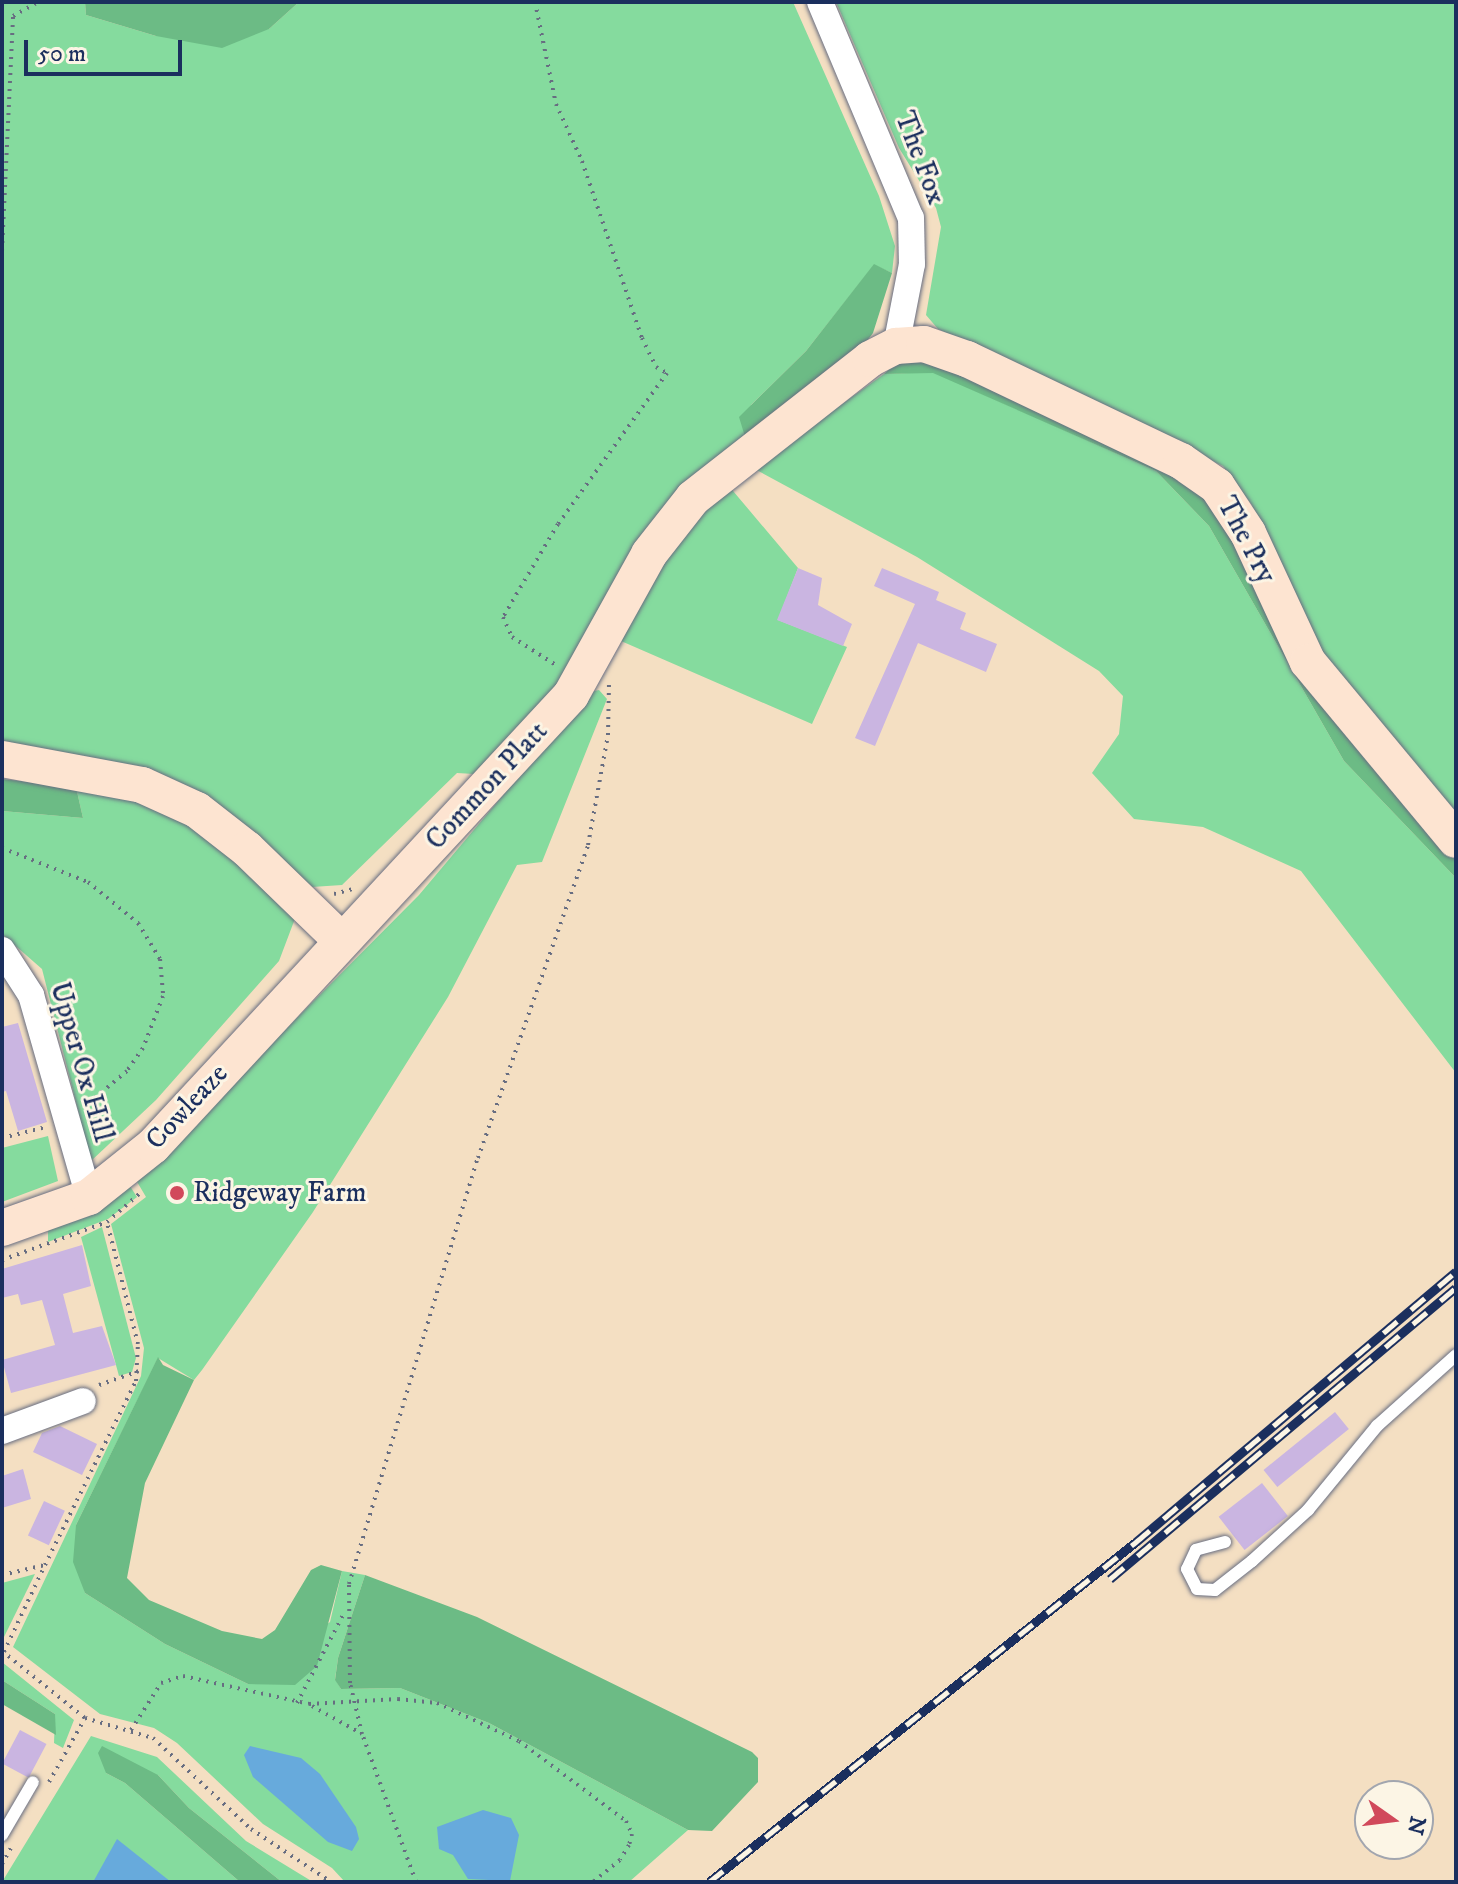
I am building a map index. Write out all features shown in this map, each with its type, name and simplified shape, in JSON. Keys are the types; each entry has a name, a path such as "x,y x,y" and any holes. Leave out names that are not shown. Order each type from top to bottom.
{"main road":[{"name":"The Pry","path":"896,346 924,344 967,359 1181,461 1217,486 1248,533 1308,662 1456,840"},
{"name":"Common Platt","path":"342,941 587,671 649,554 693,498 870,359 896,346"},
{"path":"2,759 130,782 197,810 236,839 342,941"},
{"name":"Cowleaze","path":"2,1228 98,1209 342,941"}],"street":[{"name":"The Fox","path":"820,2 911,218 912,264 896,346"},
{"name":"Upper Ox Hill","path":"2,950 26,981 66,1121 98,1209"},
{"path":"2,1431 83,1401"}],"lane":[{"path":"1225,1542 1196,1550 1187,1569 1197,1589 1215,1590 1252,1561 1308,1510 1377,1426 1456,1355"},
{"path":"2,1835 30,1786"}],"path":[{"path":"2,251 13,16 38,2"},
{"path":"297,1703 345,1610 358,1549 478,1158 588,845 612,705 612,686 587,671 512,637 503,617 558,524 667,373 656,367 642,338 582,161 556,104 535,2"},
{"path":"2,848 88,882 138,923 160,959 163,996 143,1048 112,1085 66,1121 2,1138"},
{"path":"2,1260 98,1209"},
{"path":"124,1285 139,1371 3,1651 85,1718 131,1730 168,1749 251,1829 331,1882"},
{"path":"83,1401 96,1386 139,1371"},
{"path":"2,1575 45,1565"},
{"path":"345,1610 355,1704 362,1734 416,1882"},
{"path":"131,1730 161,1683 183,1676 297,1703 355,1704 419,1700 470,1715 519,1741 604,1801 632,1834 620,1860 593,1882"},
{"path":"309,1704 362,1734"}],"green space":[{"path":"2,2 85,2 86,15 156,36 269,29 299,2 793,2 879,196 895,246 892,273 874,265 806,351 751,405 746,440 575,670 474,774 457,773 342,885 312,887 243,825 2,744"},
{"path":"85,2 299,2 269,29 222,48 156,36 86,15"},
{"path":"836,2 1456,2 1456,822 1322,660 1278,575 1252,505 1223,466 938,329 926,315 941,227 936,208 899,148"},
{"path":"874,264 892,273 873,333 844,371 746,440 739,417 806,351"},
{"path":"903,357 935,358 1197,481 1456,852 1456,878 1344,761 1209,526 1156,471 933,373 884,374"},
{"path":"933,372 1156,471 1209,526 1344,761 1456,878 1456,1073 1301,871 1203,827 1134,819 1092,773 1119,734 1123,696 1099,671 917,557 753,468 884,374"},
{"path":"728,485 798,568 778,620 847,647 812,724 621,641 662,559"},
{"path":"599,690 607,699 542,862 517,865 448,997 313,1212 202,1370 194,1380 158,1358 76,1525 85,1593 165,1644 248,1684 330,1622 342,1571 365,1575 338,1658 335,1679 341,1689 400,1688 489,1723 688,1830 629,1882 345,1882 332,1868 263,1824 177,1743 154,1728 100,1714 13,1647 141,1376 144,1348 111,1224 146,1197 136,1180 419,895 590,692"},
{"path":"2,779 76,787 83,818 2,811"},
{"path":"76,787 177,810 296,916 279,961 156,1100 91,1161 42,969 2,934 2,811 83,818"},
{"path":"48,1136 58,1181 2,1202 2,1148"},
{"path":"128,1183 137,1197 108,1219 48,1242 48,1227"},
{"path":"102,1227 136,1358 132,1372 119,1376 81,1237"},
{"path":"158,1357 163,1365 194,1380 145,1483 127,1578 149,1600 222,1631 262,1639 275,1630 311,1570 321,1565 342,1571 317,1666 295,1685 248,1684 165,1644 85,1593 73,1562 76,1525"},
{"path":"35,1574 3,1639 2,1583"},
{"path":"365,1575 477,1617 752,1752 758,1758 758,1782 712,1831 688,1830 489,1723 400,1688 341,1689 335,1680 338,1658"},
{"path":"2,1662 74,1720 63,1748 54,1743 55,1714 2,1680"},
{"path":"2,1680 55,1714 56,1735 2,1704"},
{"path":"91,1736 157,1757 246,1841 313,1882 282,1882 189,1808 158,1775 106,1773 125,1783 240,1882 2,1882"},
{"path":"102,1746 158,1775 189,1808 282,1882 240,1882 125,1783 106,1773 98,1753"}],"water":[{"path":"250,1746 301,1758 320,1774 356,1827 359,1839 352,1851 328,1842 253,1777 244,1755"},
{"path":"483,1810 511,1818 519,1835 510,1881 468,1879 453,1855 439,1849 437,1827"},
{"path":"117,1839 171,1882 93,1882"}],"building":[{"path":"798,568 822,578 818,605 852,624 843,646 777,620"},
{"path":"882,568 939,592 936,600 966,613 960,629 997,644 986,672 918,643 875,746 855,738 915,604 874,586"},
{"path":"18,1023 47,1122 18,1131 6,1091 2,1092 2,1027"},
{"path":"82,1245 91,1286 63,1294 73,1333 102,1326 116,1365 11,1393 2,1360 55,1345 42,1300 21,1305 18,1294 2,1298 2,1269"},
{"path":"1335,1412 1349,1429 1277,1487 1264,1470"},
{"path":"60,1426 97,1444 82,1475 33,1452 42,1433"},
{"path":"23,1469 31,1499 2,1508 2,1476"},
{"path":"1262,1483 1288,1516 1245,1550 1219,1517"},
{"path":"44,1501 65,1511 49,1545 28,1535"},
{"path":"20,1730 46,1744 29,1778 2,1764"}],"railway":[{"path":"709,1882 1136,1542 1456,1272"},
{"path":"1110,1579 1456,1288"}],"place":[{"name":"Ridgeway Farm","path":"177,1193"}]}
